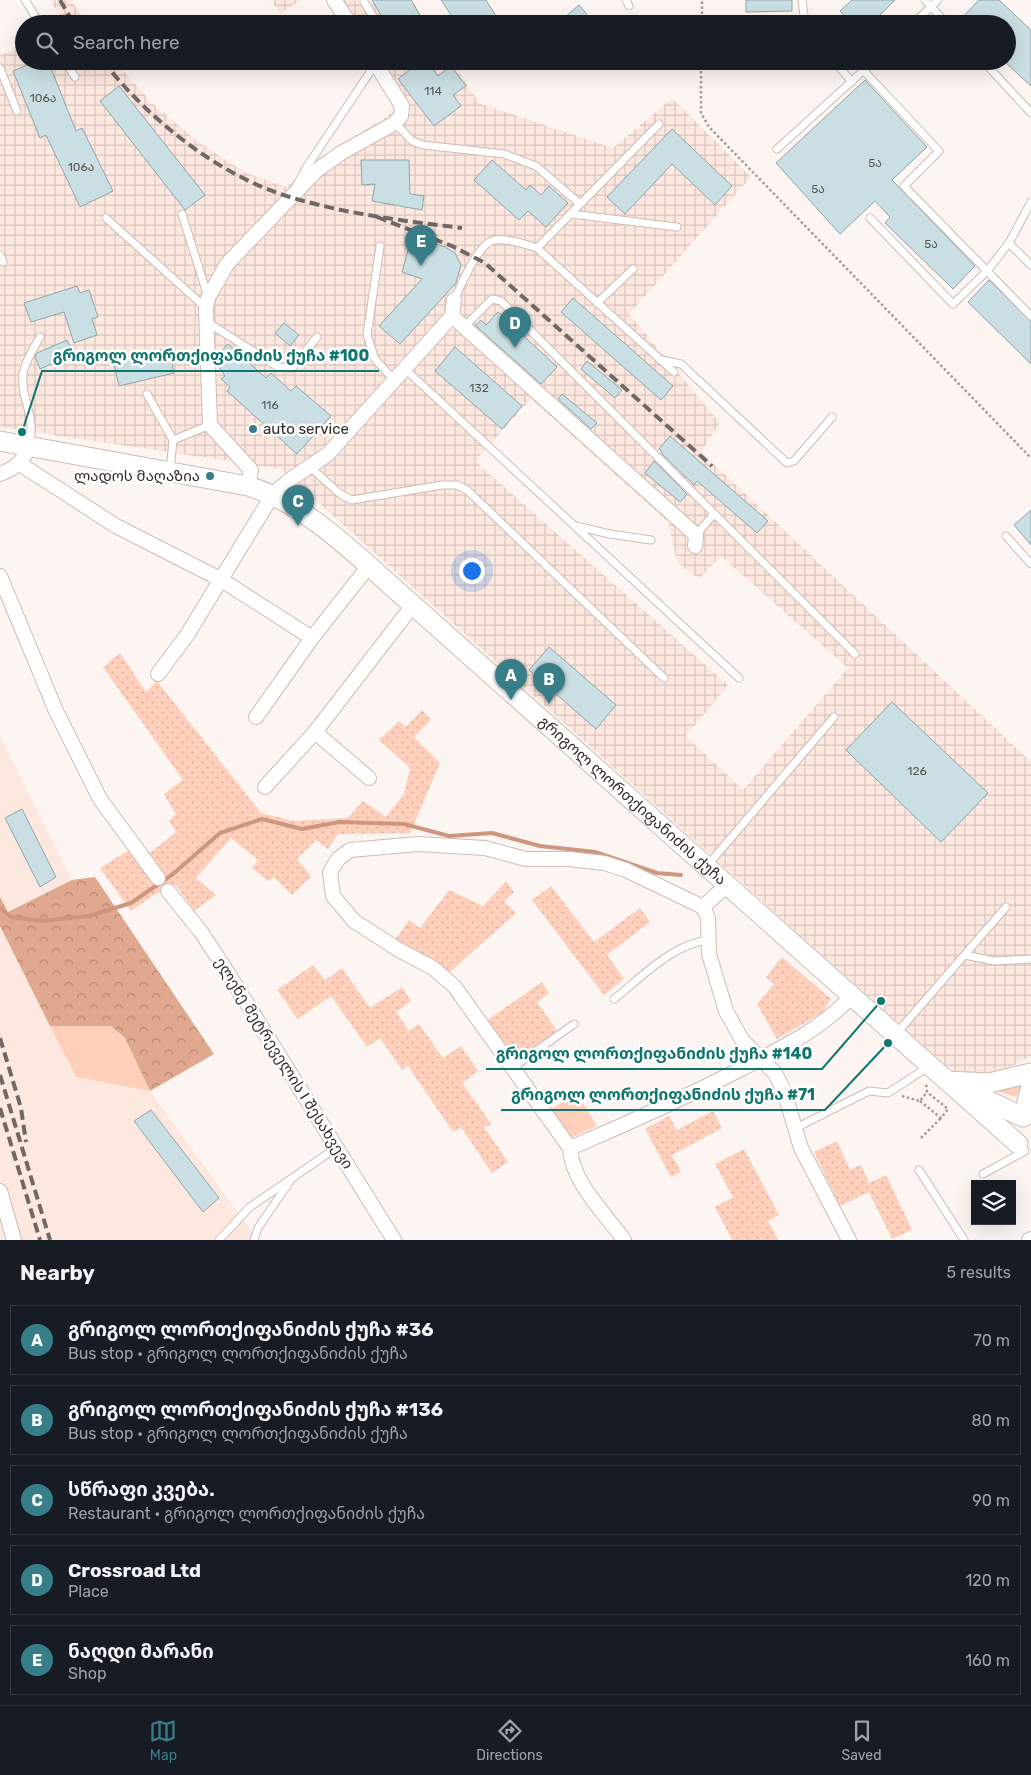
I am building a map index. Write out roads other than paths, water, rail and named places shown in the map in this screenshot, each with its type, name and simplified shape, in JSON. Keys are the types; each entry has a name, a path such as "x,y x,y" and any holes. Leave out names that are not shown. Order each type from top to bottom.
{"street":[{"path":"334,0 344,15"},
{"path":"248,486 251,470 210,426 207,309 227,264 317,170 341,153 395,123 401,116 402,106 380,70"},
{"path":"158,674 187,635 272,496 286,481 328,454 452,316 454,300"},
{"path":"452,316 696,541"},
{"name":"გრიგოლ ლორთქიფანიძის ქუჩა","path":"0,441 248,486 272,496 314,521 413,604 853,995 896,1034 928,1068 947,1081 1025,1149"},
{"path":"0,474 20,464 29,445"},
{"path":"20,464 116,526 220,579 312,638"},
{"path":"256,717 312,638 368,567"},
{"path":"0,576 56,711 100,800 158,878"},
{"path":"265,787 316,732 413,604"},
{"path":"316,732 369,778"},
{"path":"624,1240 579,1178 573,1166 570,1148 454,986 433,968 399,950 354,921 333,896 330,872 338,859 350,850 418,844 485,848 526,859 569,859 604,863 626,870 703,908 708,918 709,954 726,1011 742,1040 775,1073 784,1091 794,1129 812,1172 849,1240"},
{"path":"703,908 727,885"},
{"name":"ელენე მეტრეველის I შესახვევი","path":"168,890 201,932 226,970 394,1240"},
{"path":"570,1148 677,1102 762,1058 827,1020 853,995"},
{"path":"947,1081 989,1084 1031,1074"},
{"name":"გრიგოლ ლორთქიფანიძის ქუჩა","path":"947,1081 1027,1115"},
{"path":"1025,1149 1016,1130 1027,1115 1031,1087"},
{"path":"0,1191 14,1240"}],"lane":[{"path":"25,0 34,15"},
{"path":"802,0 804,15"},
{"path":"925,0 940,15"},
{"path":"922,15 938,0"},
{"path":"364,2 372,15"},
{"path":"0,68 17,111"},
{"path":"71,70 75,77"},
{"path":"293,194 306,168 370,70"},
{"path":"842,70 852,82"},
{"path":"991,70 1031,113"},
{"path":"777,148 864,71 939,151 904,186 1031,316"},
{"path":"395,123 412,141 423,146 504,154 536,166 580,204"},
{"path":"537,248 658,124"},
{"path":"870,218 953,304 987,271 1008,243 1031,202"},
{"path":"182,214 207,309"},
{"path":"571,214 677,227"},
{"path":"106,218 207,309 278,367 292,368 317,337"},
{"path":"454,300 475,258 487,243 494,240 537,248 674,372"},
{"path":"1008,243 1031,265"},
{"path":"380,246 367,336 375,359 394,380"},
{"path":"597,303 633,269"},
{"path":"464,326 486,303 492,299 501,301 855,654"},
{"path":"29,445 32,424 23,391 24,372 40,337"},
{"path":"660,360 681,364 786,463 794,461 832,417"},
{"path":"404,369 739,678"},
{"path":"147,394 173,440 170,472"},
{"path":"173,440 210,426"},
{"path":"310,467 340,494 352,500 442,485 457,486 467,490 664,678"},
{"path":"696,541 714,514"},
{"path":"573,525 610,534 651,540"},
{"path":"1006,536 1031,564"},
{"path":"707,866 834,718"},
{"path":"896,1034 1006,907"},
{"path":"614,999 674,952 694,942 709,940"},
{"path":"965,955 994,961 1031,959"},
{"path":"512,1068 574,1024"},
{"path":"794,1129 869,1091 888,1093 928,1068"},
{"path":"219,1240 250,1207 336,1148"},
{"path":"983,1174 1025,1149"},
{"path":"919,1170 964,1240"},
{"path":"254,1240 258,1228 293,1177"}],"waterway":[{"path":"0,908 11,917 42,921 89,916 131,903 173,874 220,833 262,819 302,829 339,822 404,824 449,836 492,833 540,846 595,852 657,873 681,875"}],"railway":[{"path":"60,0 69,15"},
{"path":"110,70 141,104 187,143 211,160 263,188 311,203 354,212 397,220 462,228"},
{"path":"377,217 452,246 485,263 712,466"},
{"path":"0,1038 21,1108 26,1142"},
{"path":"0,1075 50,1240"},
{"path":"0,1108 40,1240"}],"place":[{"name":"ნაღდი მარანი","path":"421,266"},
{"name":"Crossroad Ltd","path":"515,348"},
{"name":"auto service","path":"253,429"},
{"name":"გრიგოლ ლორთქიფანიძის ქუჩა #100","path":"22,432"},
{"name":"ლადოს მაღაზია","path":"210,476"},
{"name":"სწრაფი კვება.","path":"298,526"},
{"name":"გრიგოლ ლორთქიფანიძის ქუჩა #36","path":"511,700"},
{"name":"გრიგოლ ლორთქიფანიძის ქუჩა #136","path":"549,704"},
{"name":"გრიგოლ ლორთქიფანიძის ქუჩა #140","path":"881,1001"},
{"name":"გრიგოლ ლორთქიფანიძის ქუჩა #71","path":"888,1043"}]}
